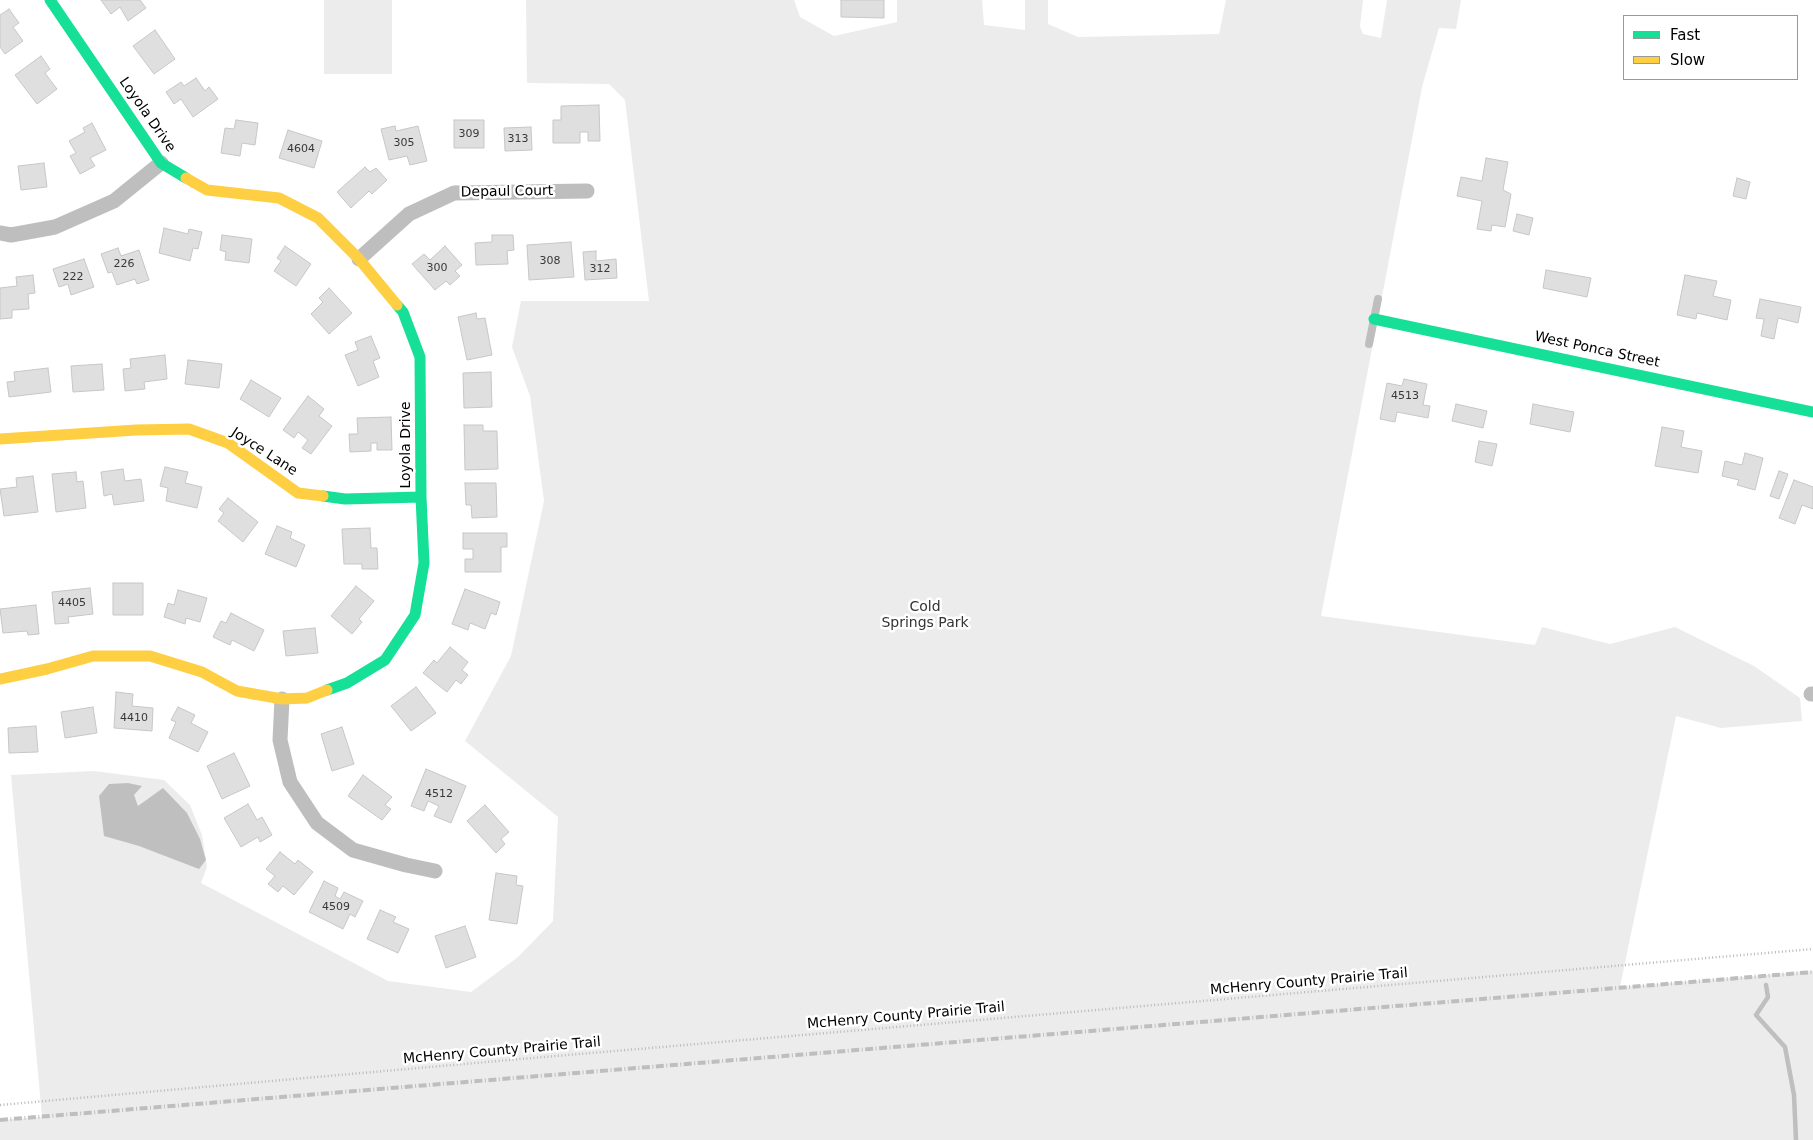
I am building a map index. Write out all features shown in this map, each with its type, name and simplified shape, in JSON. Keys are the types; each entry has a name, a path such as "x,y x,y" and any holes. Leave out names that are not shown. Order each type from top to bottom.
{"street":[{"name":"Loyola Drive","path":"0,679 47,669 92,656 150,656 202,672 238,691 282,699 307,698 347,683 385,660 416,615 424,563 421,497 420,357 403,312 359,259 318,218 279,198 207,190 161,163 50,0"},
{"path":"0,233 11,235 64,223 114,201 161,163"},
{"name":"Depaul Court","path":"359,259 409,214 454,193 588,191"},
{"name":"West Ponca Street","path":"1374,319 1813,412"},
{"name":"Joyce Lane","path":"0,439 136,430 189,429 228,443 298,492 345,499 421,497"},
{"path":"282,699 280,740 290,782 317,822 353,850 435,871"}],"lane":[{"path":"1369,344 1378,299"}],"path":[{"name":"McHenry County Prairie Trail","path":"0,1105 1813,949"}],"green space":[{"path":"324,0 392,0 392,74 324,74"},
{"name":"Cold Springs Park","path":"526,0 794,0 800,17 834,36 897,22 897,0 982,0 984,25 1025,30 1025,0 1048,0 1048,24 1078,37 1219,34 1226,0 1363,0 1360,26 1363,34 1381,38 1387,0 1461,0 1456,29 1439,28 1422,87 1321,616 1535,645 1542,627 1610,644 1675,627 1754,666 1800,698 1802,721 1721,728 1676,716 1620,987 1813,971 1813,1140 0,1140 0,1120 42,1117 11,775 94,771 164,780 190,805 202,835 207,867 201,883 388,981 471,992 518,957 553,921 558,817 465,741 511,656 544,501 530,396 512,347 521,301 649,301 625,100 609,84 527,83"}],"shaded area":[{"path":"128,783 142,786 134,795 138,806 163,788 187,813 200,839 206,860 199,869 139,846 104,836 99,796 109,784"}],"building":[{"path":"101,0 140,0 146,8 128,21 120,7 111,14"},
{"path":"841,0 884,0 884,18 841,17"},
{"path":"9,9 19,23 13,27 23,41 5,54 0,47 0,15"},
{"path":"155,30 175,59 154,74 133,46"},
{"path":"41,56 50,69 45,73 57,89 37,104 15,75"},
{"path":"196,78 205,91 209,87 218,99 193,117 181,99 174,104 166,92 181,82 184,86"},
{"path":"599,105 600,141 588,141 588,132 580,132 580,143 553,143 553,120 561,120 561,106"},
{"path":"236,120 258,123 255,145 242,143 240,156 221,153 225,128 234,129"},
{"path":"454,120 484,120 484,148 454,148"},
{"path":"92,123 106,150 90,158 95,166 80,174 70,156 76,153 69,141 85,132 83,128"},
{"path":"395,126 396,131 418,126 427,161 410,165 407,156 389,160 381,129"},
{"path":"531,127 532,150 505,151 504,128"},
{"path":"288,130 322,141 314,168 279,158"},
{"path":"1486,158 1508,162 1503,190 1511,194 1505,227 1492,225 1491,231 1477,229 1482,201 1457,196 1461,177 1482,181"},
{"path":"44,163 47,187 21,190 18,166"},
{"path":"365,167 370,172 376,168 387,180 372,194 369,191 351,208 337,192"},
{"path":"1737,178 1750,182 1746,199 1733,196"},
{"path":"1517,214 1533,218 1529,235 1513,231"},
{"path":"164,228 188,234 189,229 202,232 198,249 193,248 190,261 159,253"},
{"path":"222,235 252,239 249,263 225,260 226,252 220,250"},
{"path":"492,235 513,235 514,250 507,251 508,264 476,265 475,243 492,242"},
{"path":"571,242 574,277 529,280 527,245"},
{"path":"285,246 311,264 296,286 274,271 281,261 277,258"},
{"path":"445,246 462,265 455,271 460,276 450,285 446,281 435,290 412,264 424,254 430,260"},
{"path":"118,248 121,256 139,250 149,280 137,284 135,279 117,285 112,272 108,273 101,254"},
{"path":"596,251 596,261 616,259 617,278 585,280 583,252"},
{"path":"84,259 94,287 71,295 68,284 59,287 53,269"},
{"path":"1546,270 1591,278 1587,297 1543,288"},
{"path":"33,275 35,293 28,294 29,309 12,310 12,318 0,319 0,288 17,286 16,277"},
{"path":"1685,275 1717,281 1713,296 1731,300 1727,320 1697,313 1696,319 1677,315"},
{"path":"329,288 352,313 329,334 311,314 323,302 319,298"},
{"path":"1760,299 1801,307 1798,323 1778,318 1774,339 1761,336 1764,319 1756,318"},
{"path":"476,313 477,319 485,318 492,355 467,360 458,317"},
{"path":"371,336 380,358 373,361 379,377 358,386 345,355 358,350 355,342"},
{"path":"165,355 167,379 144,382 145,389 125,391 123,369 131,368 130,359"},
{"path":"188,360 222,364 219,388 185,384"},
{"path":"102,364 104,390 73,392 71,366"},
{"path":"48,368 51,392 9,397 7,382 15,381 14,372"},
{"path":"491,372 492,407 464,408 463,373"},
{"path":"1404,379 1427,384 1423,405 1430,406 1428,418 1397,412 1395,422 1380,419 1387,383 1402,386"},
{"path":"251,380 281,398 269,417 240,399"},
{"path":"308,396 324,409 319,416 332,426 311,454 302,448 308,440 298,432 294,438 283,430"},
{"path":"1456,404 1487,411 1483,428 1452,421"},
{"path":"1533,404 1574,412 1570,432 1530,424"},
{"path":"391,417 392,450 377,450 377,443 371,443 371,451 350,452 349,434 358,434 357,418"},
{"path":"464,425 483,425 483,431 497,431 498,469 465,470"},
{"path":"1662,427 1684,431 1681,447 1702,451 1698,473 1655,466"},
{"path":"1479,441 1497,444 1492,466 1475,462"},
{"path":"1745,453 1763,458 1755,490 1737,485 1739,480 1722,476 1725,461 1742,465"},
{"path":"165,467 188,472 185,483 202,487 197,508 166,501 168,488 160,486"},
{"path":"123,469 125,481 141,479 144,501 114,505 112,494 104,496 101,472"},
{"path":"1779,471 1788,474 1779,499 1770,496"},
{"path":"76,472 77,482 83,481 86,508 56,512 52,474"},
{"path":"33,476 38,512 4,516 0,489 17,487 16,478"},
{"path":"1794,480 1813,487 1813,509 1802,505 1795,524 1779,518"},
{"path":"465,483 496,483 497,517 472,518 471,505 466,505"},
{"path":"228,498 258,522 243,542 218,521 224,513 219,509"},
{"path":"277,526 292,532 290,538 305,545 296,567 265,554"},
{"path":"370,528 371,548 377,548 378,569 362,569 362,564 344,564 342,529"},
{"path":"463,533 507,533 507,547 501,547 501,572 465,572 465,559 473,559 473,549 463,549"},
{"path":"113,583 143,583 143,615 113,615"},
{"path":"356,586 374,601 359,619 362,622 352,634 331,616"},
{"path":"90,588 93,614 68,617 69,623 55,624 52,592"},
{"path":"465,589 500,602 496,615 491,613 485,629 470,623 468,630 452,624"},
{"path":"178,590 207,598 200,622 186,618 185,624 164,617 168,603 174,605"},
{"path":"36,605 39,634 28,635 27,631 3,633 0,609"},
{"path":"231,613 264,630 254,651 232,640 230,645 213,637 221,621 226,623"},
{"path":"315,628 318,653 286,656 283,631"},
{"path":"450,647 468,662 462,670 468,675 461,684 456,680 447,692 423,673 434,660 437,663"},
{"path":"416,687 436,713 411,731 391,706"},
{"path":"116,692 133,694 132,706 153,708 152,731 114,728"},
{"path":"93,707 97,733 65,738 61,712"},
{"path":"178,707 195,715 191,723 208,732 198,752 169,738 176,722 171,720"},
{"path":"36,726 38,752 9,753 8,728"},
{"path":"342,727 354,764 332,771 321,734"},
{"path":"234,753 250,786 222,799 207,766"},
{"path":"426,769 466,786 451,823 434,816 439,806 428,801 424,811 411,806"},
{"path":"363,775 392,797 385,805 391,809 382,820 348,796"},
{"path":"248,804 257,820 262,817 272,835 260,842 258,837 241,847 224,818"},
{"path":"485,805 509,832 501,839 505,844 496,853 467,821"},
{"path":"280,852 295,864 298,860 313,872 294,895 283,886 278,892 268,884 275,876 266,869"},
{"path":"496,873 517,876 516,885 523,886 517,924 489,920"},
{"path":"324,881 338,888 335,896 340,899 344,892 363,901 355,917 350,914 343,929 309,912"},
{"path":"380,910 396,917 393,922 409,929 398,953 367,939"},
{"path":"465,926 476,957 446,968 435,936"}],"waterway":[{"path":"1766,985 1768,997 1756,1015 1785,1047 1794,1095 1796,1140"}],"railway":[{"path":"0,1120 1813,972"}],"traffic: fast":[{"path":"50,0 161,163 186,178"},
{"path":"327,690 347,683 385,660 415,615 424,563 421,497 420,357 403,312 397,305"},
{"path":"1374,319 1813,412"},
{"path":"323,496 345,499 421,497"}],"traffic: slow":[{"path":"186,178 207,190 279,198 318,218 359,259 397,305"},
{"path":"0,439 136,430 189,429 228,443 298,493 323,496"},
{"path":"0,679 47,669 93,656 150,656 202,672 237,691 282,699 307,698 327,690"}]}
